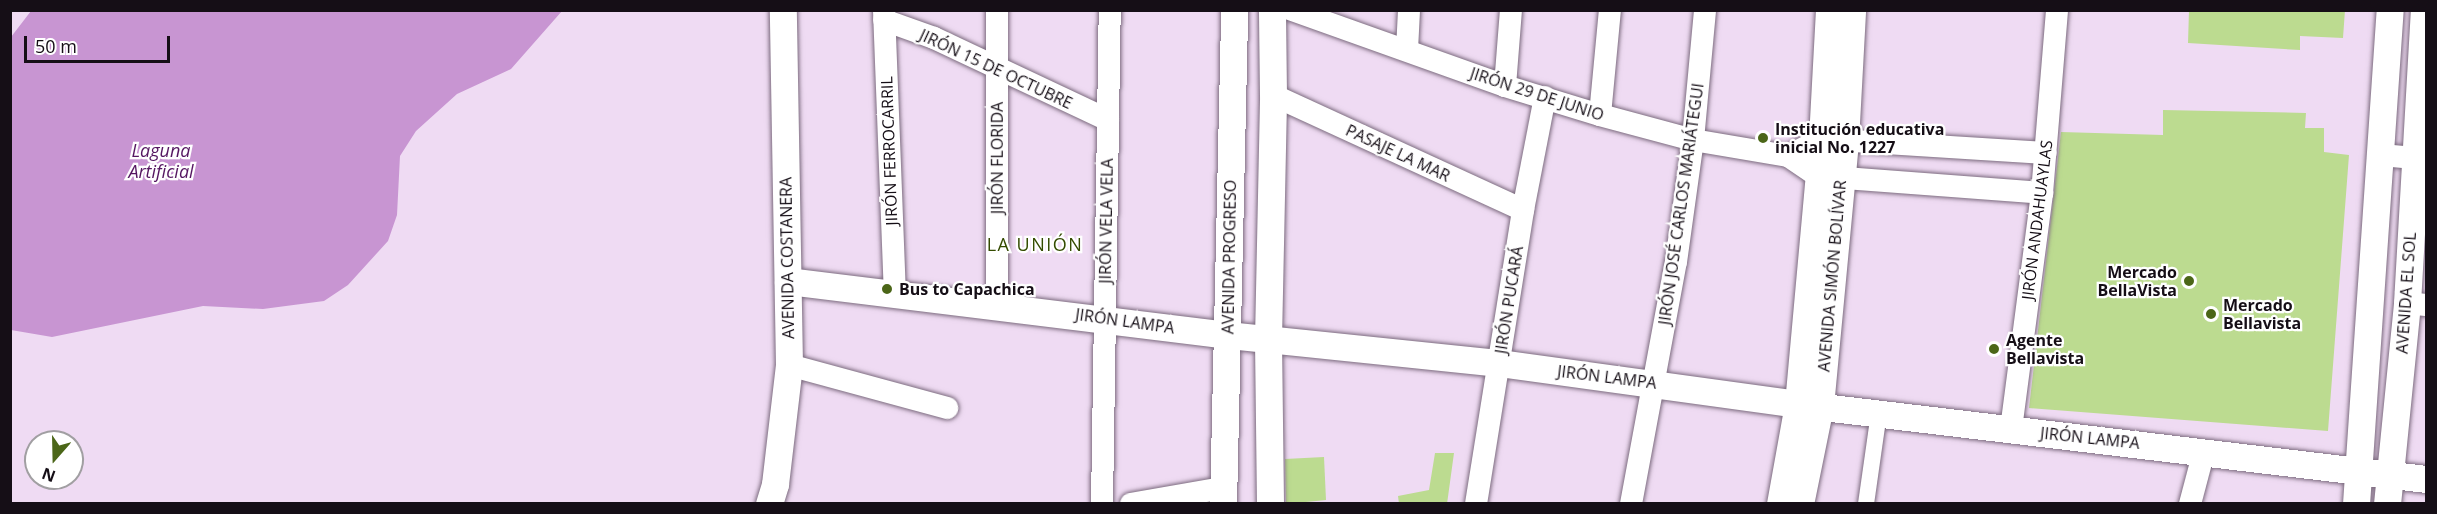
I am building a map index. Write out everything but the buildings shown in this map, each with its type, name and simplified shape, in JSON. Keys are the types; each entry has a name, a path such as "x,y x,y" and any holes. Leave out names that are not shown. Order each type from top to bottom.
{"street":[{"name":"AVENIDA COSTANERA","path":"768,504 775,484 789,365 783,10"},
{"name":"JIRÓN FLORIDA","path":"997,10 997,305"},
{"name":"JIRÓN VELA VELA","path":"1102,504 1110,10"},
{"name":"AVENIDA PROGRESO","path":"1223,496 1234,10"},
{"path":"1270,504 1268,339 1273,95 1272,10"},
{"name":"JIRÓN 29 DE JUNIO","path":"1292,10 1504,86 1693,140 1788,156 1829,177 2042,193"},
{"path":"1407,50 1410,10"},
{"path":"1504,86 1511,10"},
{"path":"1600,115 1610,10"},
{"name":"JIRÓN JOSÉ CARLOS MARIÁTEGUI","path":"1631,504 1676,262 1693,140 1705,10"},
{"name":"AVENIDA SIMÓN BOLÍVAR","path":"1829,10 1833,140"},
{"name":"AVENIDA SIMÓN BOLÍVAR","path":"1800,504 1829,177 1852,10"},
{"name":"JIRÓN ANDAHUAYLAS","path":"2011,429 2042,193 2057,10"},
{"path":"2356,504 2390,10"},
{"name":"AVENIDA EL SOL","path":"2387,504 2417,304 2424,10"},
{"name":"JIRÓN 15 DE OCTUBRE","path":"884,15 1108,120"},
{"name":"JIRÓN FERROCARRIL","path":"884,15 895,292"},
{"name":"PASAJE LA MAR","path":"1273,95 1523,210"},
{"name":"JIRÓN PUCARÁ","path":"1476,504 1523,210 1545,97"},
{"path":"1788,156 1833,140 2046,153"},
{"path":"2381,155 2421,159"},
{"name":"JIRÓN LAMPA","path":"788,281 895,292 1228,335 1499,363 1809,405 2427,479"},
{"path":"789,365 947,408"},
{"name":"AVENIDA SIMÓN BOLÍVAR","path":"1780,504 1809,405"},
{"path":"1866,504 1879,413"},
{"path":"2190,504 2204,451"},
{"path":"1131,504 1223,496"}],"water":[{"name":"Laguna Artificial","path":"31,11 562,11 511,69 457,94 416,131 400,156 397,215 388,241 348,285 324,301 263,309 203,306 52,337 11,330 11,37"}],"place":[{"name":"Institución educativa inicial No. 1227","path":"1763,138"},
{"name":"Mercado BellaVista","path":"2189,281"},
{"name":"Bus to Capachica","path":"887,289"},
{"name":"Mercado Bellavista","path":"2211,314"},
{"name":"Agente Bellavista","path":"1994,349"}],"district":[{"name":"LA UNIÓN","path":"1035,244"}]}
